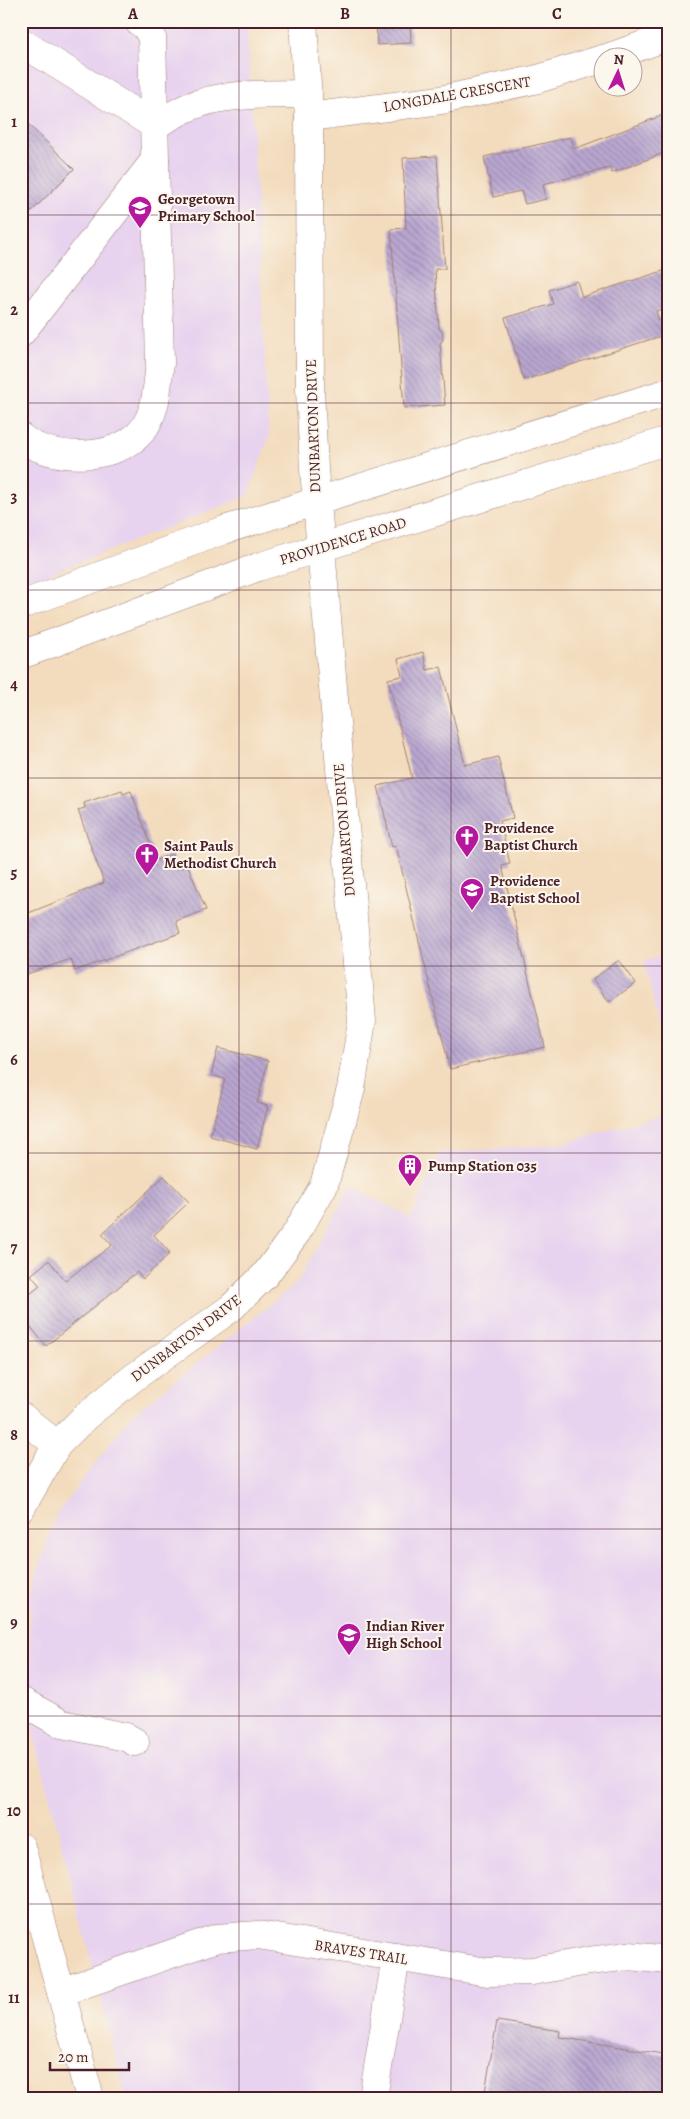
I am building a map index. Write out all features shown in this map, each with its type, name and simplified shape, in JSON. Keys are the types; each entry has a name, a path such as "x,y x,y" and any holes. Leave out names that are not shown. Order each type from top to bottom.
{"street":[{"path":"21,437 52,452 79,456 118,449 141,432 155,404 160,363 152,37 146,26 138,21"},
{"name":"DUNBARTON DRIVE","path":"21,1508 57,1445 86,1416 133,1378 231,1308 266,1275 297,1232 324,1185 342,1127 357,1062 362,1021 315,501 310,390 309,106 303,21"},
{"path":"635,48 669,36"},
{"path":"21,42 154,126"},
{"name":"LONGDALE CRESCENT","path":"154,126 189,107 247,96 309,106 441,100 538,79 592,62"},
{"path":"21,333 155,160"},
{"path":"21,605 179,545 669,392"},
{"name":"PROVIDENCE ROAD","path":"21,655 165,600 319,548 669,440"},
{"path":"21,1416 57,1445"},
{"path":"21,1701 62,1724 126,1737 135,1742"},
{"path":"21,1847 90,2098"},
{"name":"BRAVES TRAIL","path":"61,1992 217,1938 258,1935 488,1972 532,1972 588,1961 629,1956 669,1960"},
{"path":"373,2098 396,1957"}],"shaded area":[{"name":"Georgetown Primary School","path":"21,21 247,21 269,437 248,496 21,585"},
{"path":"669,952 669,1064 644,961"},
{"name":"Indian River High School","path":"669,1113 669,2098 126,2098 29,1715 30,1597 55,1517 130,1417 297,1283 351,1186 411,1218 440,1153 561,1144"}],"building":[{"path":"376,21 410,21 411,43 377,45"},
{"path":"669,113 669,151 612,173 610,168 543,184 546,199 525,204 521,191 493,197 484,157 571,137 574,149"},
{"path":"21,117 74,169 21,222"},
{"path":"437,156 445,269 435,269 439,328 442,332 443,340 440,343 445,405 404,408 391,229 406,228 403,158"},
{"path":"669,269 669,307 656,311 664,335 524,380 505,318 553,304 549,290 577,281 582,297"},
{"name":"Providence Baptist Church","path":"423,652 427,670 441,667 465,765 498,757 513,818 500,821 510,864 502,866 545,1047 450,1069 396,846 392,847 378,786 412,778 388,679 402,676 398,659"},
{"name":"Saint Pauls Methodist Church","path":"122,790 123,794 131,791 156,860 172,854 177,869 188,866 206,910 176,921 180,933 75,971 71,959 21,976 21,916 104,883 78,810 85,808 84,803"},
{"path":"619,960 636,983 609,1002 593,979"},
{"path":"218,1048 268,1061 257,1103 268,1106 257,1149 210,1136 225,1079 211,1075"},
{"path":"164,1176 189,1202 154,1235 170,1253 143,1279 137,1272 46,1346 21,1315 21,1301 40,1286 31,1275 49,1260 65,1281 112,1245 102,1234"},
{"path":"497,2021 560,2031 559,2037 669,2055 669,2098 484,2098"}],"place":[{"name":"Georgetown Primary School","path":"140,229"},
{"name":"Providence Baptist Church","path":"467,858"},
{"name":"Saint Pauls Methodist Church","path":"147,876"},
{"name":"Providence Baptist School","path":"472,911"},
{"name":"Pump Station 035","path":"410,1187"},
{"name":"Indian River High School","path":"349,1656"}]}
